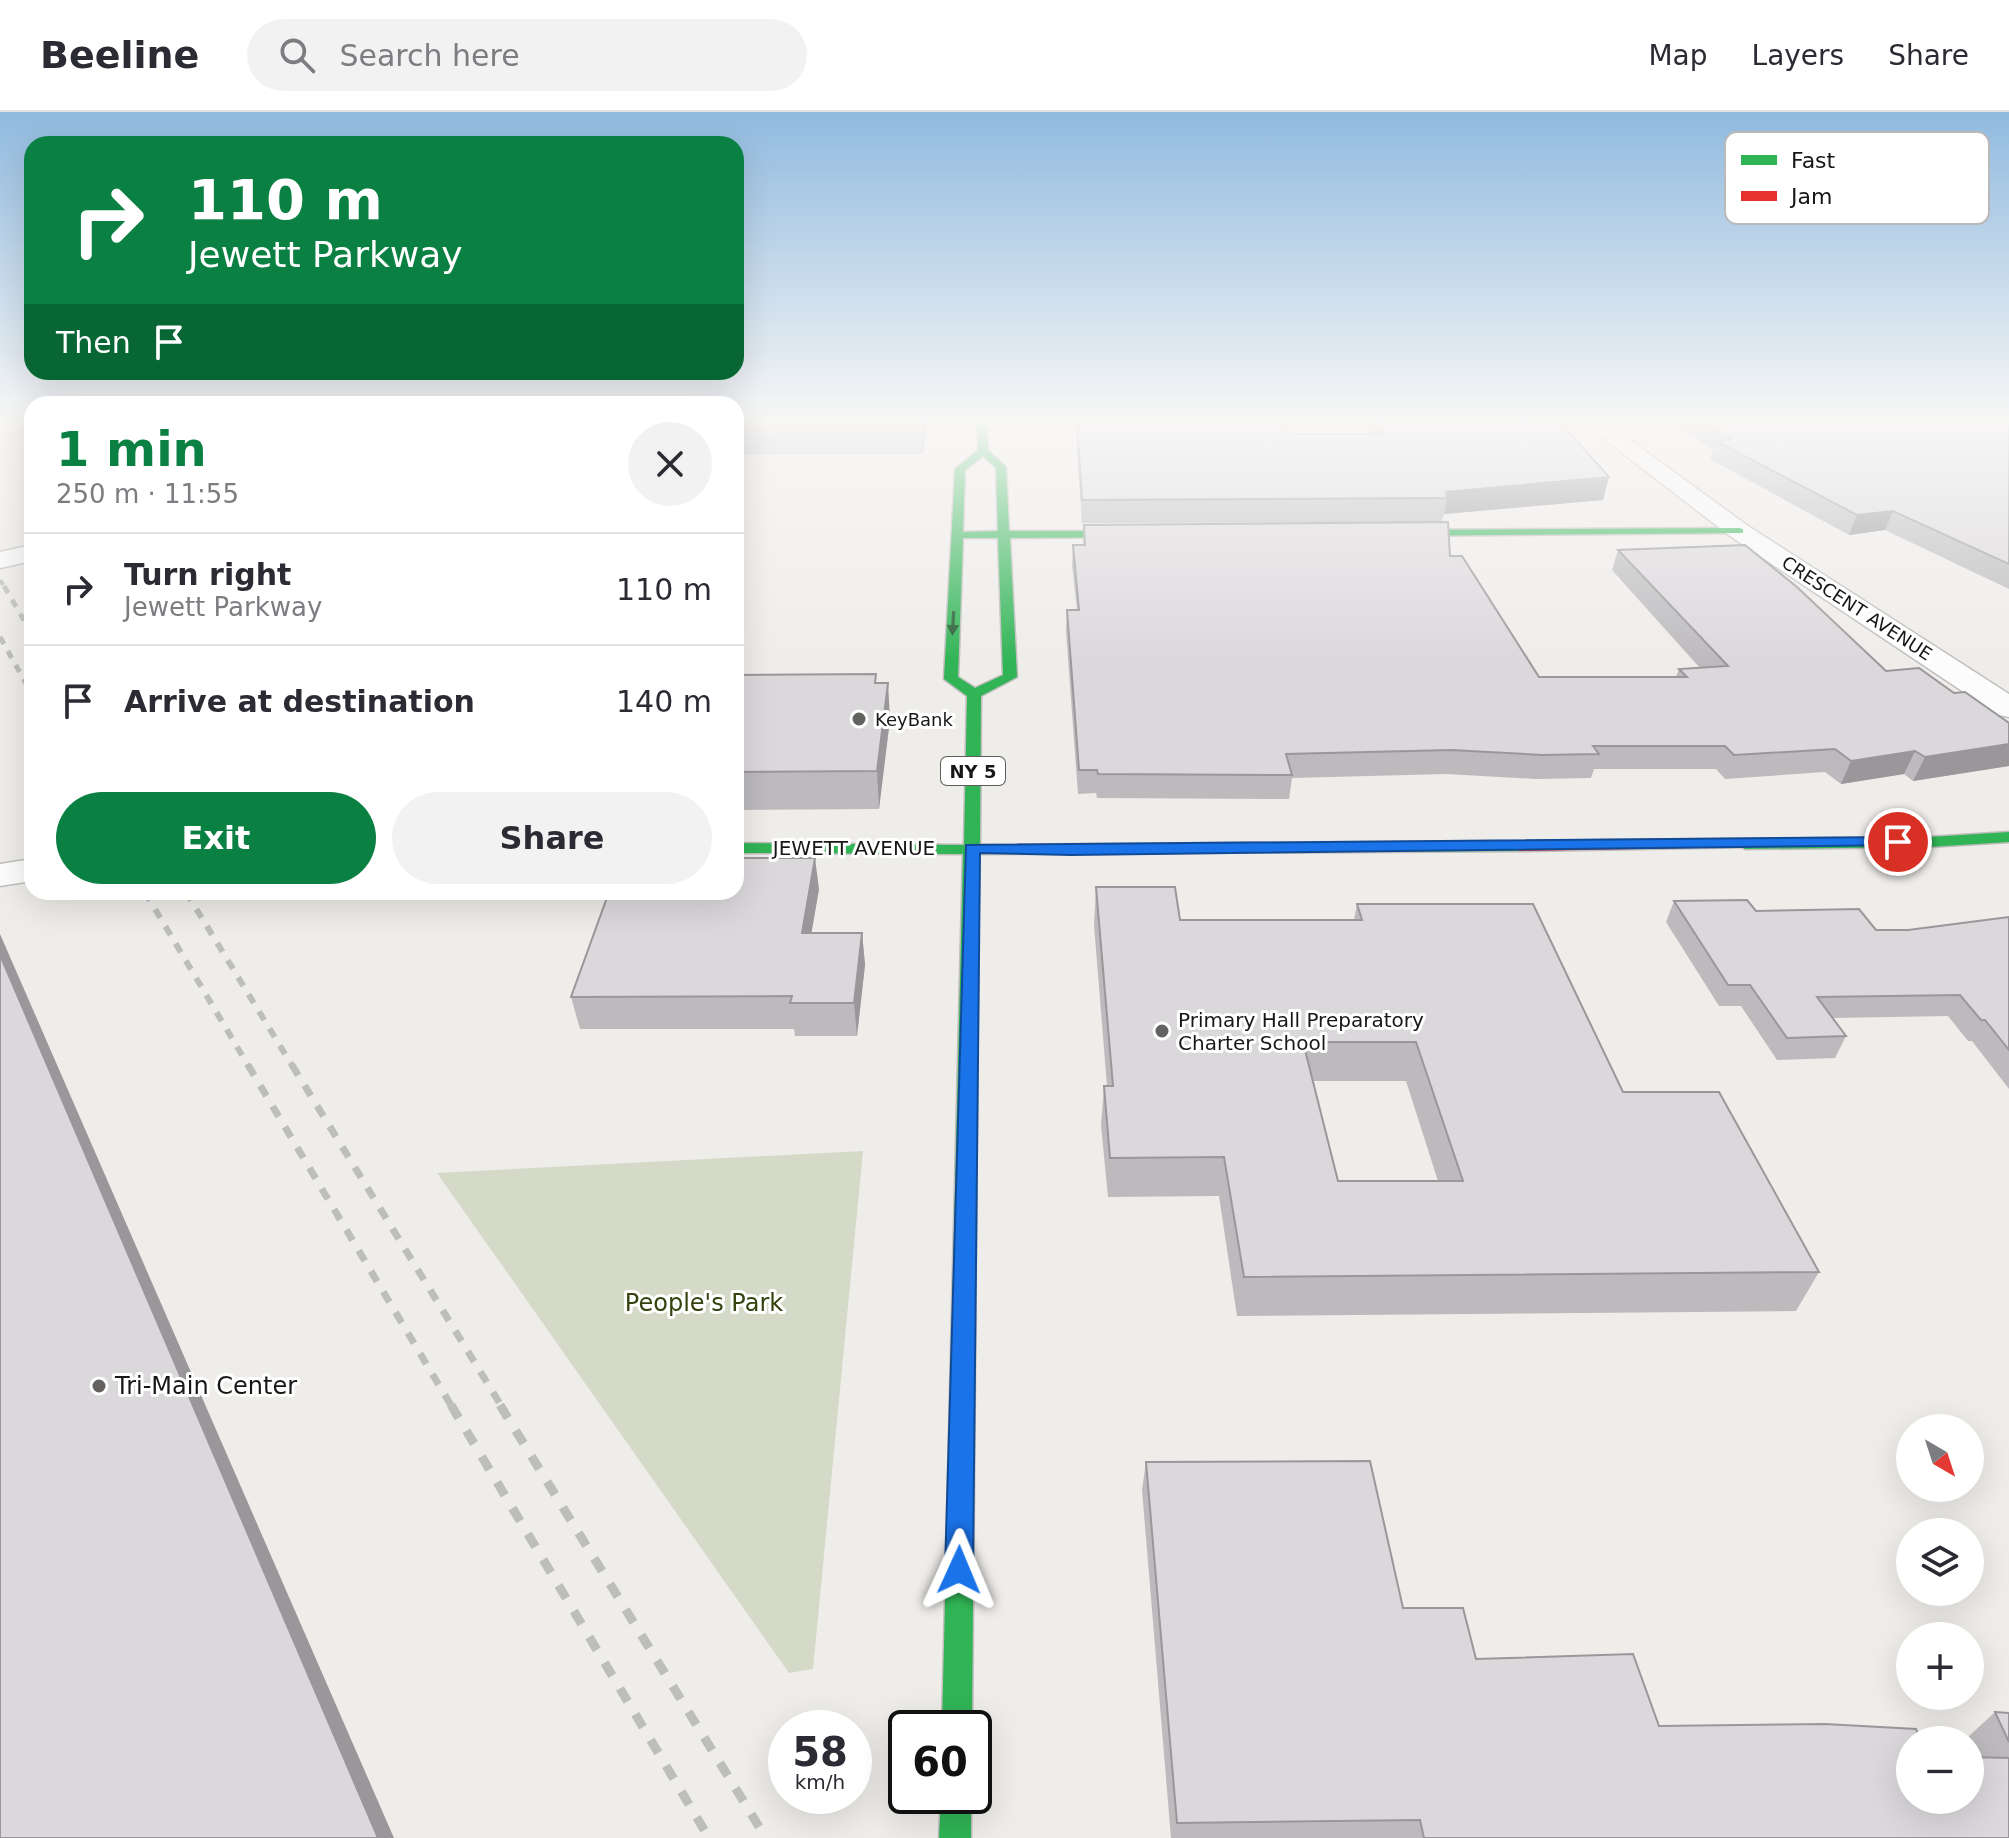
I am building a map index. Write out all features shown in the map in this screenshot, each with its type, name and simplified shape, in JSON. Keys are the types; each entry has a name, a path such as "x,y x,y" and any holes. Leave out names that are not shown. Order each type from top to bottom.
{"main road":[{"path":"958,502 951,679 974,694 1010,677 1003,502"},
{"path":"1378,533 1739,531"},
{"path":"956,535 1157,534"},
{"name":"NY 5","path":"957,1710 974,694"},
{"name":"JEWETT AVENUE","path":"744,848 1071,850 1929,842 2009,837"},
{"path":"955,1838 956,1814"}],"street":[{"name":"CRESCENT AVENUE","path":"1699,502 1739,531 2009,708"},
{"path":"0,560 24,555"},
{"path":"0,874 24,871"}],"green space":[{"name":"People's Park","path":"863,1151 813,1669 789,1673 437,1173"}],"building":[{"path":"1831,502 2009,502 2009,564 1893,511 1857,515"},
{"path":"1448,522 1450,556 1462,556 1539,677 1687,677 1679,669 1728,666 1618,550 1745,545 1797,587 1886,671 1919,668 1954,693 1965,692 2009,723 2009,744 1925,757 1915,751 1851,761 1835,749 1734,755 1725,746 1593,746 1599,754 1542,755 1451,750 1286,754 1292,775 1098,774 1097,770 1079,770 1067,610 1079,610 1073,545 1085,545 1084,525"},
{"path":"876,674 875,683 888,683 877,771 744,772 744,675"},
{"path":"744,858 815,858 802,933 862,933 854,1003 790,1003 792,996 571,997 606,900 744,900"},
{"path":"1096,887 1175,887 1180,920 1362,920 1357,904 1533,904 1623,1092 1719,1092 1819,1272 1244,1277 1224,1157 1110,1158 1104,1086 1113,1086","holes":["1303,1042 1416,1042 1463,1181 1338,1181"]},
{"path":"1747,900 1756,911 1859,909 1876,930 1908,930 2009,917 2009,1050 1960,995 1817,997 1846,1036 1787,1038 1750,985 1728,985 1674,901"},
{"name":"Tri-Main Center","path":"0,955 378,1838 0,1838"},
{"path":"1370,1461 1403,1608 1463,1608 1476,1659 1633,1654 1659,1726 1825,1724 1896,1728 1896,1814 1984,1814 1984,1757 2009,1758 2009,1838 1424,1838 1420,1820 1177,1823 1146,1462"},
{"path":"1995,1712 2009,1713 2009,1742"}],"railway":[{"path":"0,580 5,588"},
{"path":"4,586 24,620"},
{"path":"0,637 24,680"},
{"path":"150,900 249,1067"},
{"path":"191,900 293,1067"},
{"path":"248,1065 452,1407"},
{"path":"292,1065 502,1407"},
{"path":"451,1405 709,1838"},
{"path":"500,1405 766,1838"}],"traffic: fast":[{"path":"959,502 951,679 974,694"},
{"path":"974,694 1010,677 1002,502"},
{"path":"1391,533 1739,531"},
{"path":"956,535 1142,534"},
{"path":"957,1710 974,694"},
{"path":"1745,844 1929,842 2009,837"},
{"path":"744,848 1071,850 1519,846"},
{"path":"955,1838 956,1814"}],"traffic: jam":[{"path":"1519,846 1745,844"}],"place":[{"name":"KeyBank","path":"859,719"},
{"name":"Primary Hall Preparatory Charter School","path":"1162,1031"},
{"name":"Tri-Main Center","path":"99,1386"}],"route":[{"path":"959,1570 972,848 1071,850 1898,842"}]}
